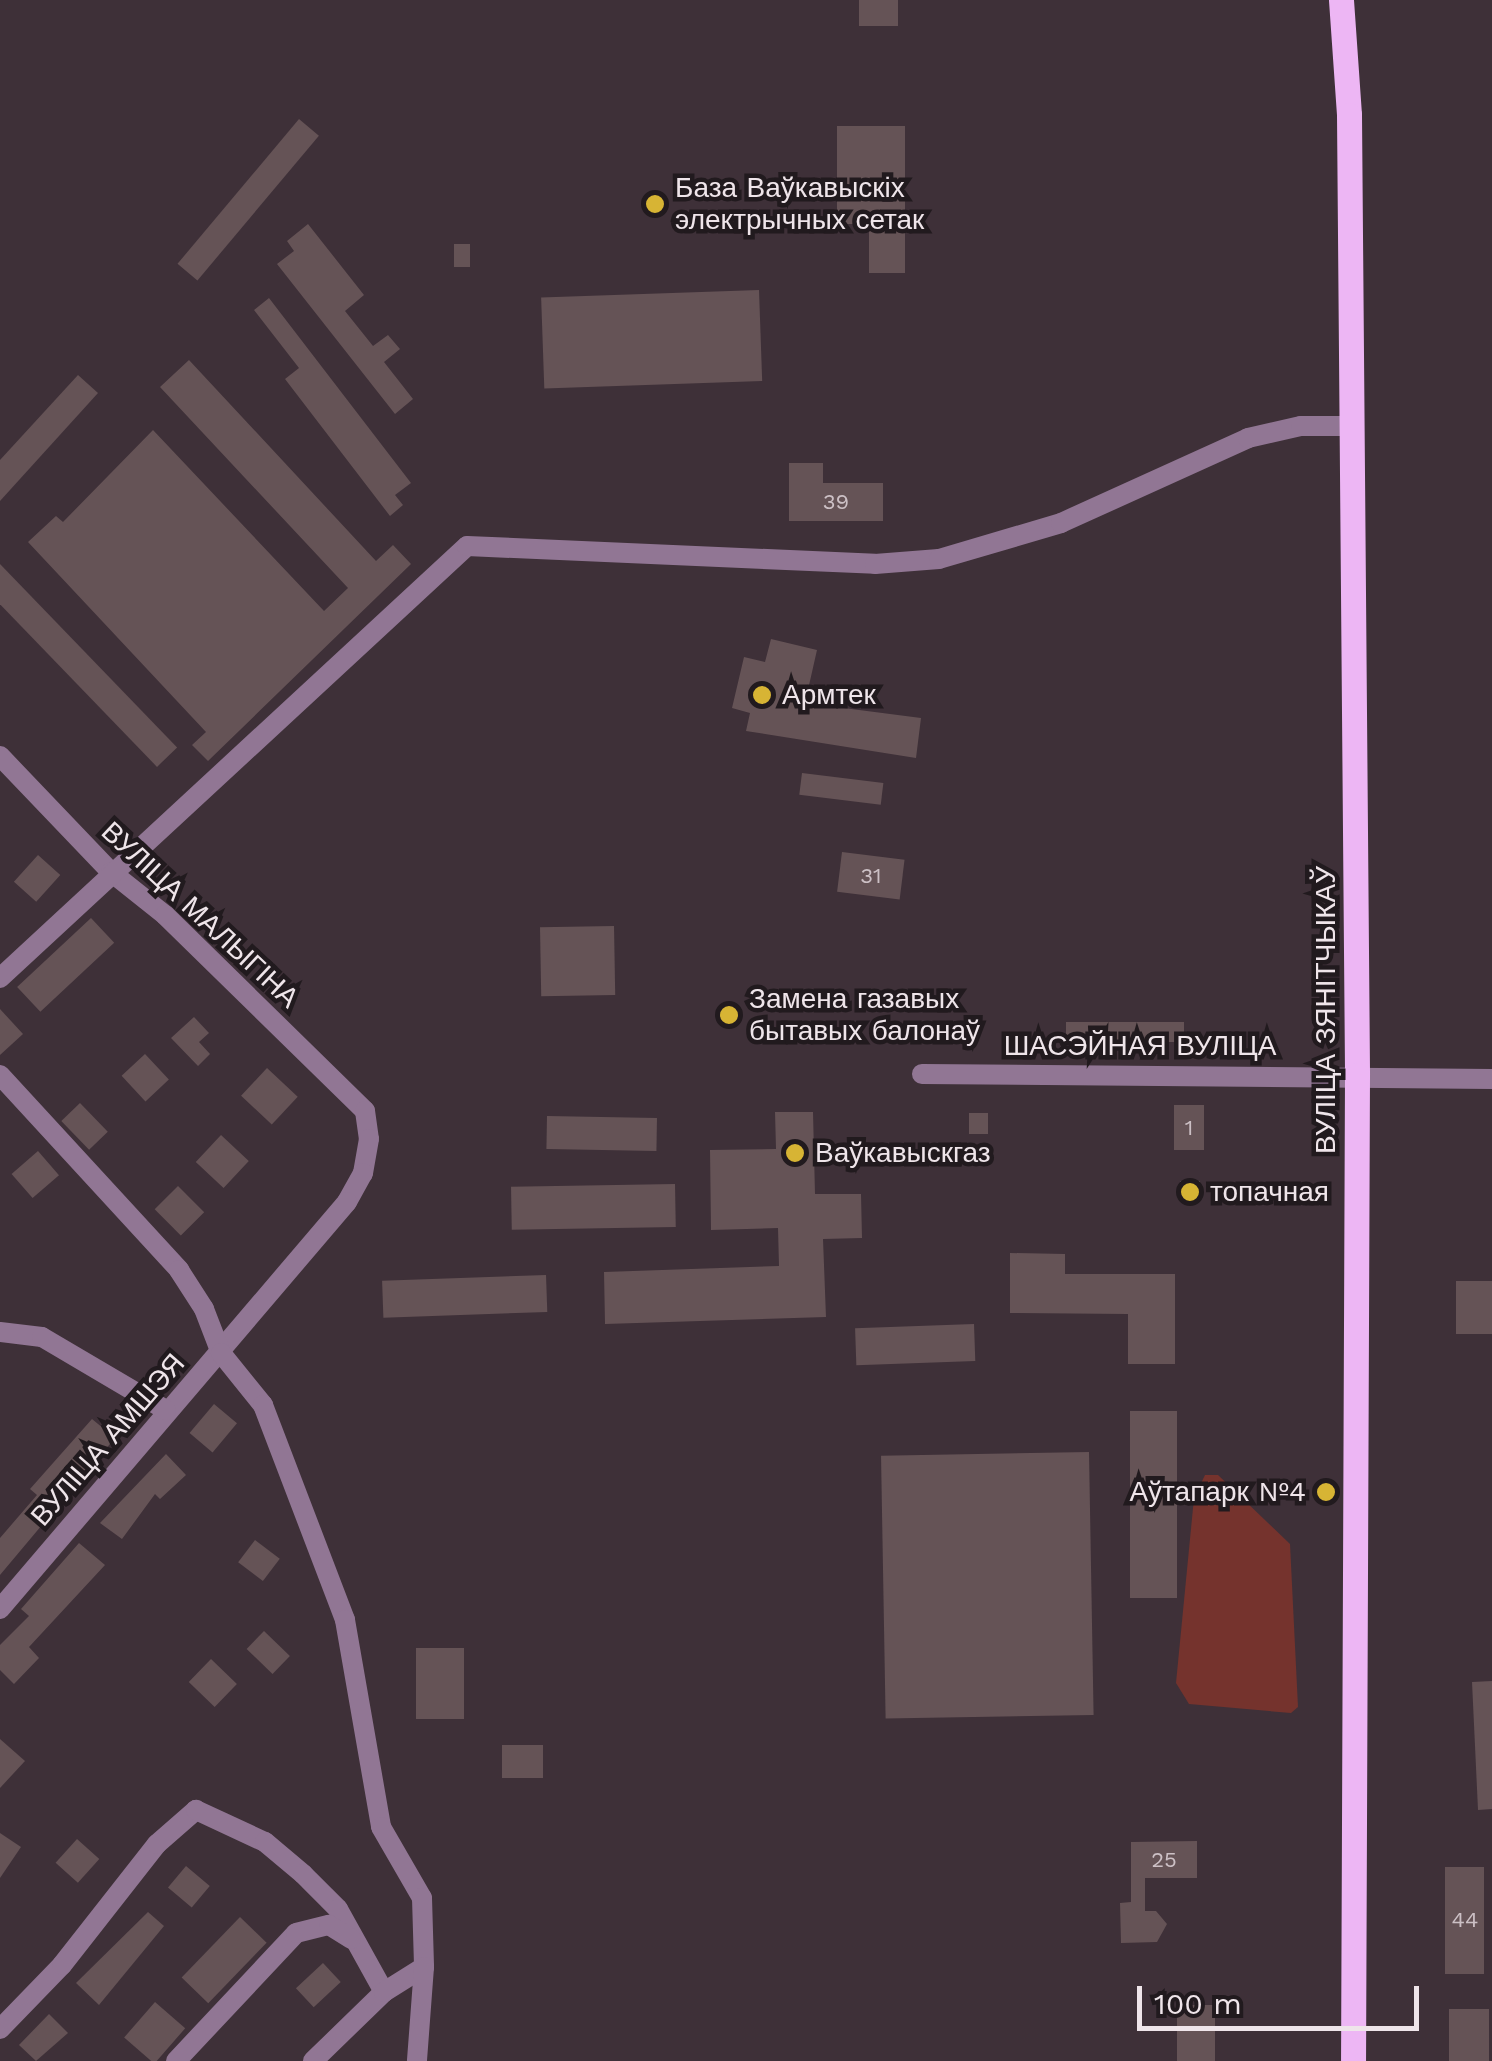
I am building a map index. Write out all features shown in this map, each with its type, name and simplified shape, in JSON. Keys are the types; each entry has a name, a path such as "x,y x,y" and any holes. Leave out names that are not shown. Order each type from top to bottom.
{"main road":[{"name":"ВУЛІЦА ЗЯНІТЧЫКАЎ","path":"1341,0 1349,259 1357,1074 1352,2061"}],"street":[{"path":"0,978 467,546 875,564 939,558 1060,524 1248,438 1301,426 1349,426"},
{"name":"ВУЛІЦА МАЛЫГІНА","path":"0,756 111,872 165,915 365,1112"},
{"name":"ШАСЭЙНАЯ ВУЛІЦА","path":"922,1074 1357,1074 1492,1079"},
{"path":"0,1075 179,1270 220,1353 263,1405 338,1602 381,1827 422,1898 424,1967 417,2061"},
{"name":"ВУЛІЦА АМШЭЯ","path":"0,1610 166,1410 220,1353 347,1202 364,1173 365,1112"},
{"path":"0,1332 42,1337 166,1410"},
{"path":"0,2029 62,1965 157,1844 186,1814 209,1811 304,1874 338,1910 384,1992"},
{"path":"176,2061 296,1932 329,1926 351,1939"},
{"path":"313,2061 384,1992 424,1967"}],"shaded area":[{"path":"1205,1475 1218,1475 1290,1544 1298,1707 1291,1713 1189,1704 1176,1683 1194,1498"}],"building":[{"path":"859,0 898,0 898,26 859,26"},
{"path":"299,119 319,136 197,280 178,264"},
{"path":"837,126 905,126 905,273 869,273 869,224 837,224"},
{"path":"308,224 364,295 345,311 373,346 388,335 400,349 384,362 413,399 395,414 277,264 294,251 287,241"},
{"path":"454,244 470,244 470,267 454,267"},
{"path":"759,290 762,381 544,389 541,298"},
{"path":"269,298 411,483 395,495 403,505 390,516 285,379 299,368 254,310"},
{"path":"189,360 376,561 393,545 411,564 208,761 192,745 206,732 28,542 56,516 63,522 153,430 324,611 348,588 160,387"},
{"path":"78,375 98,393 0,501 0,460"},
{"path":"789,463 823,463 823,483 883,483 883,521 789,521"},
{"path":"0,564 177,747 157,767 0,604"},
{"path":"771,639 817,650 805,703 921,718 916,758 746,731 750,713 732,708 744,657 765,662"},
{"path":"802,773 883,783 881,805 799,795"},
{"path":"842,852 905,860 900,899 837,892"},
{"path":"38,855 60,875 36,902 14,882"},
{"path":"91,918 114,943 40,1012 17,987"},
{"path":"614,926 615,995 541,996 540,927"},
{"path":"0,1009 23,1034 0,1055"},
{"path":"194,1017 209,1033 199,1042 210,1054 198,1066 171,1038"},
{"path":"1066,1022 1184,1022 1184,1042 1066,1042"},
{"path":"145,1054 169,1080 145,1101 122,1076"},
{"path":"267,1068 298,1097 272,1124 241,1096"},
{"path":"80,1103 108,1132 89,1150 61,1121"},
{"path":"1174,1105 1204,1105 1204,1150 1174,1150"},
{"path":"775,1112 813,1112 815,1194 861,1194 862,1238 823,1239 826,1317 605,1324 604,1272 779,1266 778,1228 711,1230 710,1150 776,1149"},
{"path":"969,1113 988,1113 988,1134 969,1134"},
{"path":"547,1116 657,1118 656,1151 546,1149"},
{"path":"221,1135 249,1161 224,1188 196,1162"},
{"path":"38,1151 59,1175 33,1198 12,1174"},
{"name":"топачная","path":"1180,1181 1200,1181 1200,1202 1180,1202"},
{"path":"675,1184 676,1227 512,1230 511,1187"},
{"path":"178,1186 204,1212 181,1235 155,1209"},
{"path":"1010,1253 1065,1254 1065,1274 1175,1274 1175,1364 1128,1364 1128,1314 1010,1313"},
{"path":"546,1275 547,1312 383,1318 382,1281"},
{"path":"1456,1281 1492,1281 1492,1334 1456,1334"},
{"path":"974,1324 975,1361 856,1365 855,1328"},
{"path":"214,1404 237,1423 213,1452 190,1433"},
{"path":"1130,1411 1177,1411 1177,1598 1130,1598"},
{"path":"92,1419 115,1438 0,1575 0,1538 37,1495 30,1489"},
{"path":"1089,1452 1094,1715 886,1719 881,1456"},
{"path":"166,1454 186,1475 160,1499 155,1494 122,1539 100,1523"},
{"path":"255,1540 280,1559 263,1581 238,1562"},
{"path":"79,1543 105,1565 29,1647 39,1658 14,1684 0,1670 0,1645 29,1616 21,1609"},
{"path":"264,1631 290,1656 273,1674 247,1649"},
{"path":"416,1648 464,1648 464,1719 416,1719"},
{"path":"211,1659 237,1684 215,1707 189,1682"},
{"path":"1492,1681 1492,1809 1478,1810 1472,1682"},
{"path":"0,1739 25,1761 0,1788"},
{"path":"502,1745 543,1745 543,1778 502,1778"},
{"path":"0,1833 21,1847 0,1878"},
{"path":"77,1839 99,1859 78,1883 56,1863"},
{"path":"1197,1841 1197,1878 1145,1878 1145,1911 1156,1911 1167,1924 1157,1942 1121,1943 1120,1903 1131,1902 1131,1842"},
{"path":"186,1866 210,1886 192,1907 168,1887"},
{"path":"1445,1867 1484,1867 1484,1974 1445,1974"},
{"path":"148,1912 164,1926 99,2005 76,1983"},
{"path":"240,1917 267,1943 208,2003 182,1977"},
{"path":"323,1963 341,1982 314,2007 296,1988"},
{"path":"155,2002 185,2028 157,2061 151,2061 124,2037"},
{"path":"1177,2005 1215,2005 1215,2061 1177,2061"},
{"path":"1449,2009 1489,2009 1489,2061 1449,2061"},
{"path":"49,2014 68,2033 36,2061 19,2045"}],"place":[{"name":"База Ваўкавыскіх электрычных сетак","path":"655,204"},
{"name":"Армтек","path":"762,695"},
{"name":"Замена газавых бытавых балонаў","path":"729,1015"},
{"name":"Ваўкавыскгаз","path":"795,1153"},
{"name":"топачная","path":"1190,1192"},
{"name":"Аўтапарк №4","path":"1326,1492"}]}
